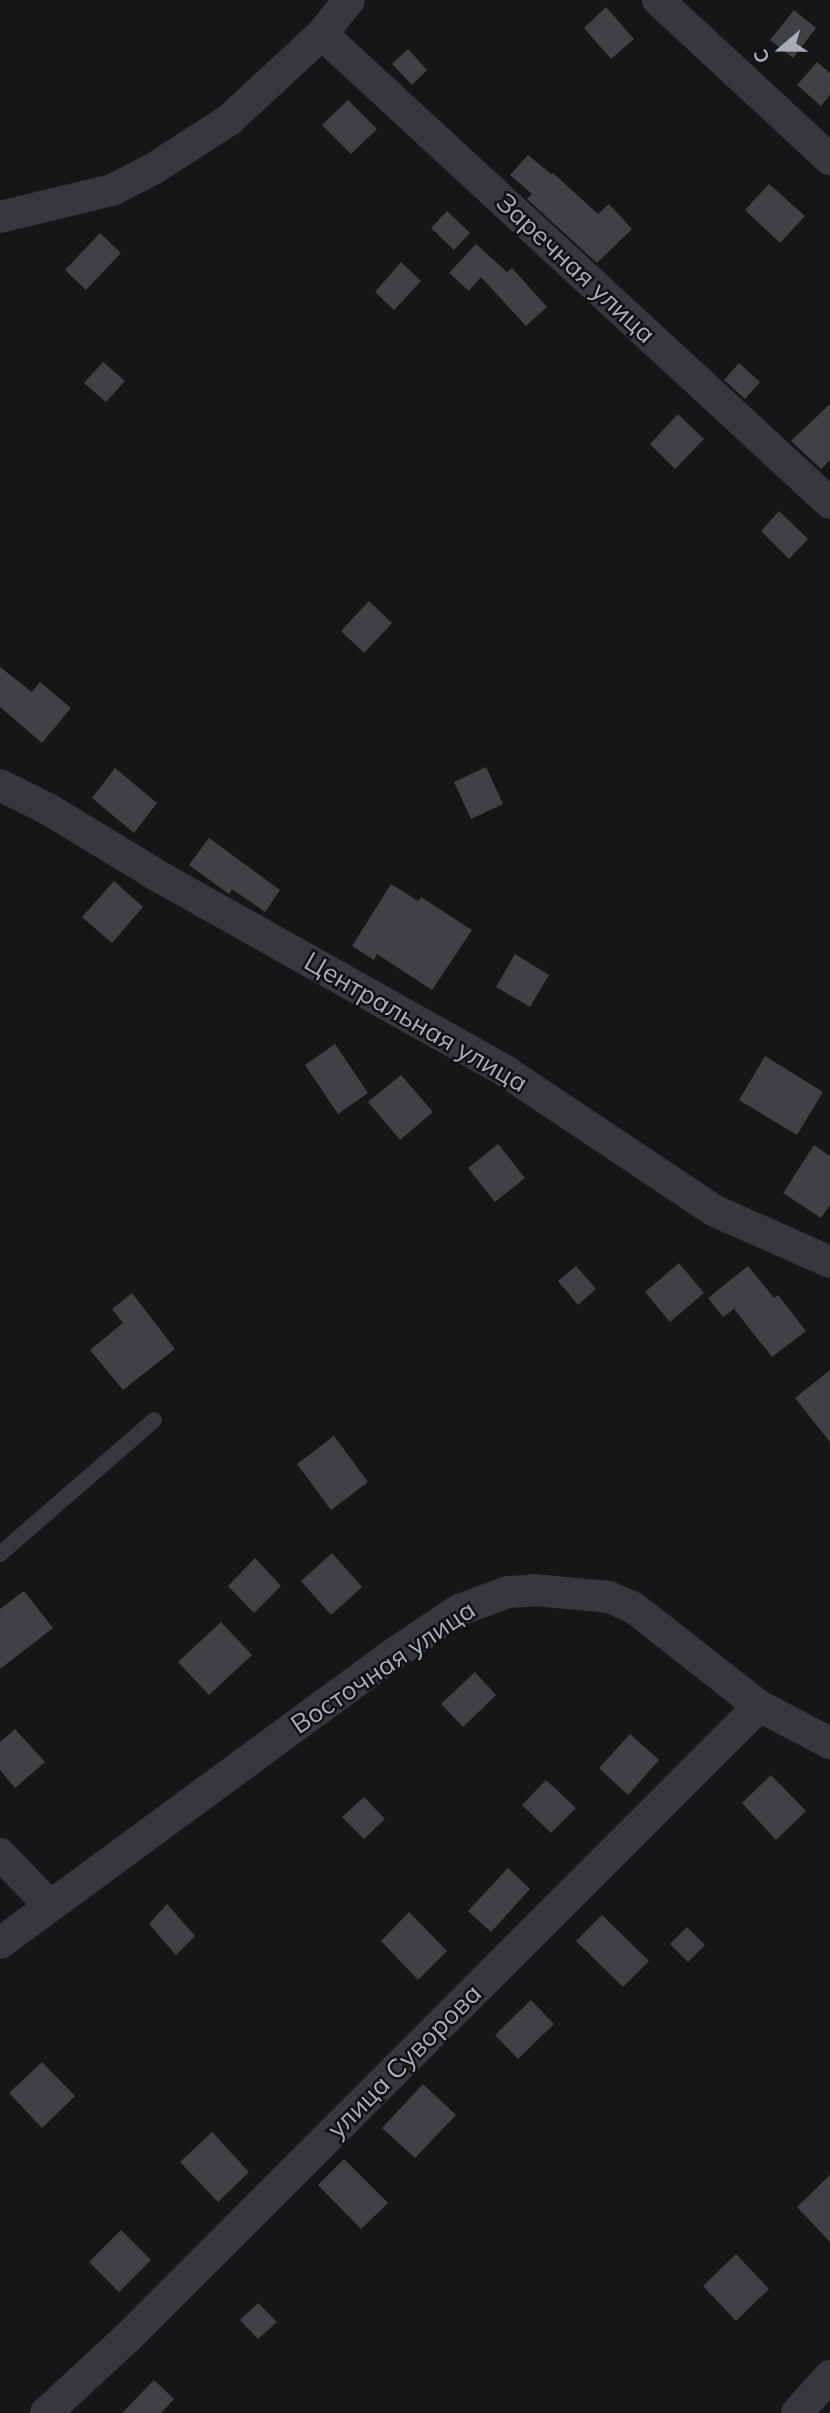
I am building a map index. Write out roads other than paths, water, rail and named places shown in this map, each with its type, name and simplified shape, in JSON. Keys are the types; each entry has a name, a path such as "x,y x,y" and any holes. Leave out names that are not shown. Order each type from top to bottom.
{"street":[{"path":"0,217 112,190 153,169 229,120 321,34 349,0"},
{"path":"658,0 830,159"},
{"name":"Заречная улица","path":"321,34 830,503"},
{"name":"Центральная улица","path":"0,785 48,809 158,876 505,1071 715,1211 830,1262"},
{"name":"Восточная улица","path":"0,1943 386,1659 459,1610 487,1598 534,1590 609,1597 634,1608 759,1706 830,1743"},
{"name":"улица Суворова","path":"47,2413 127,2338 759,1706"},
{"path":"0,1854 50,1906"},
{"path":"797,2413 830,2376"}],"lane":[{"path":"0,1554 154,1420"}]}
